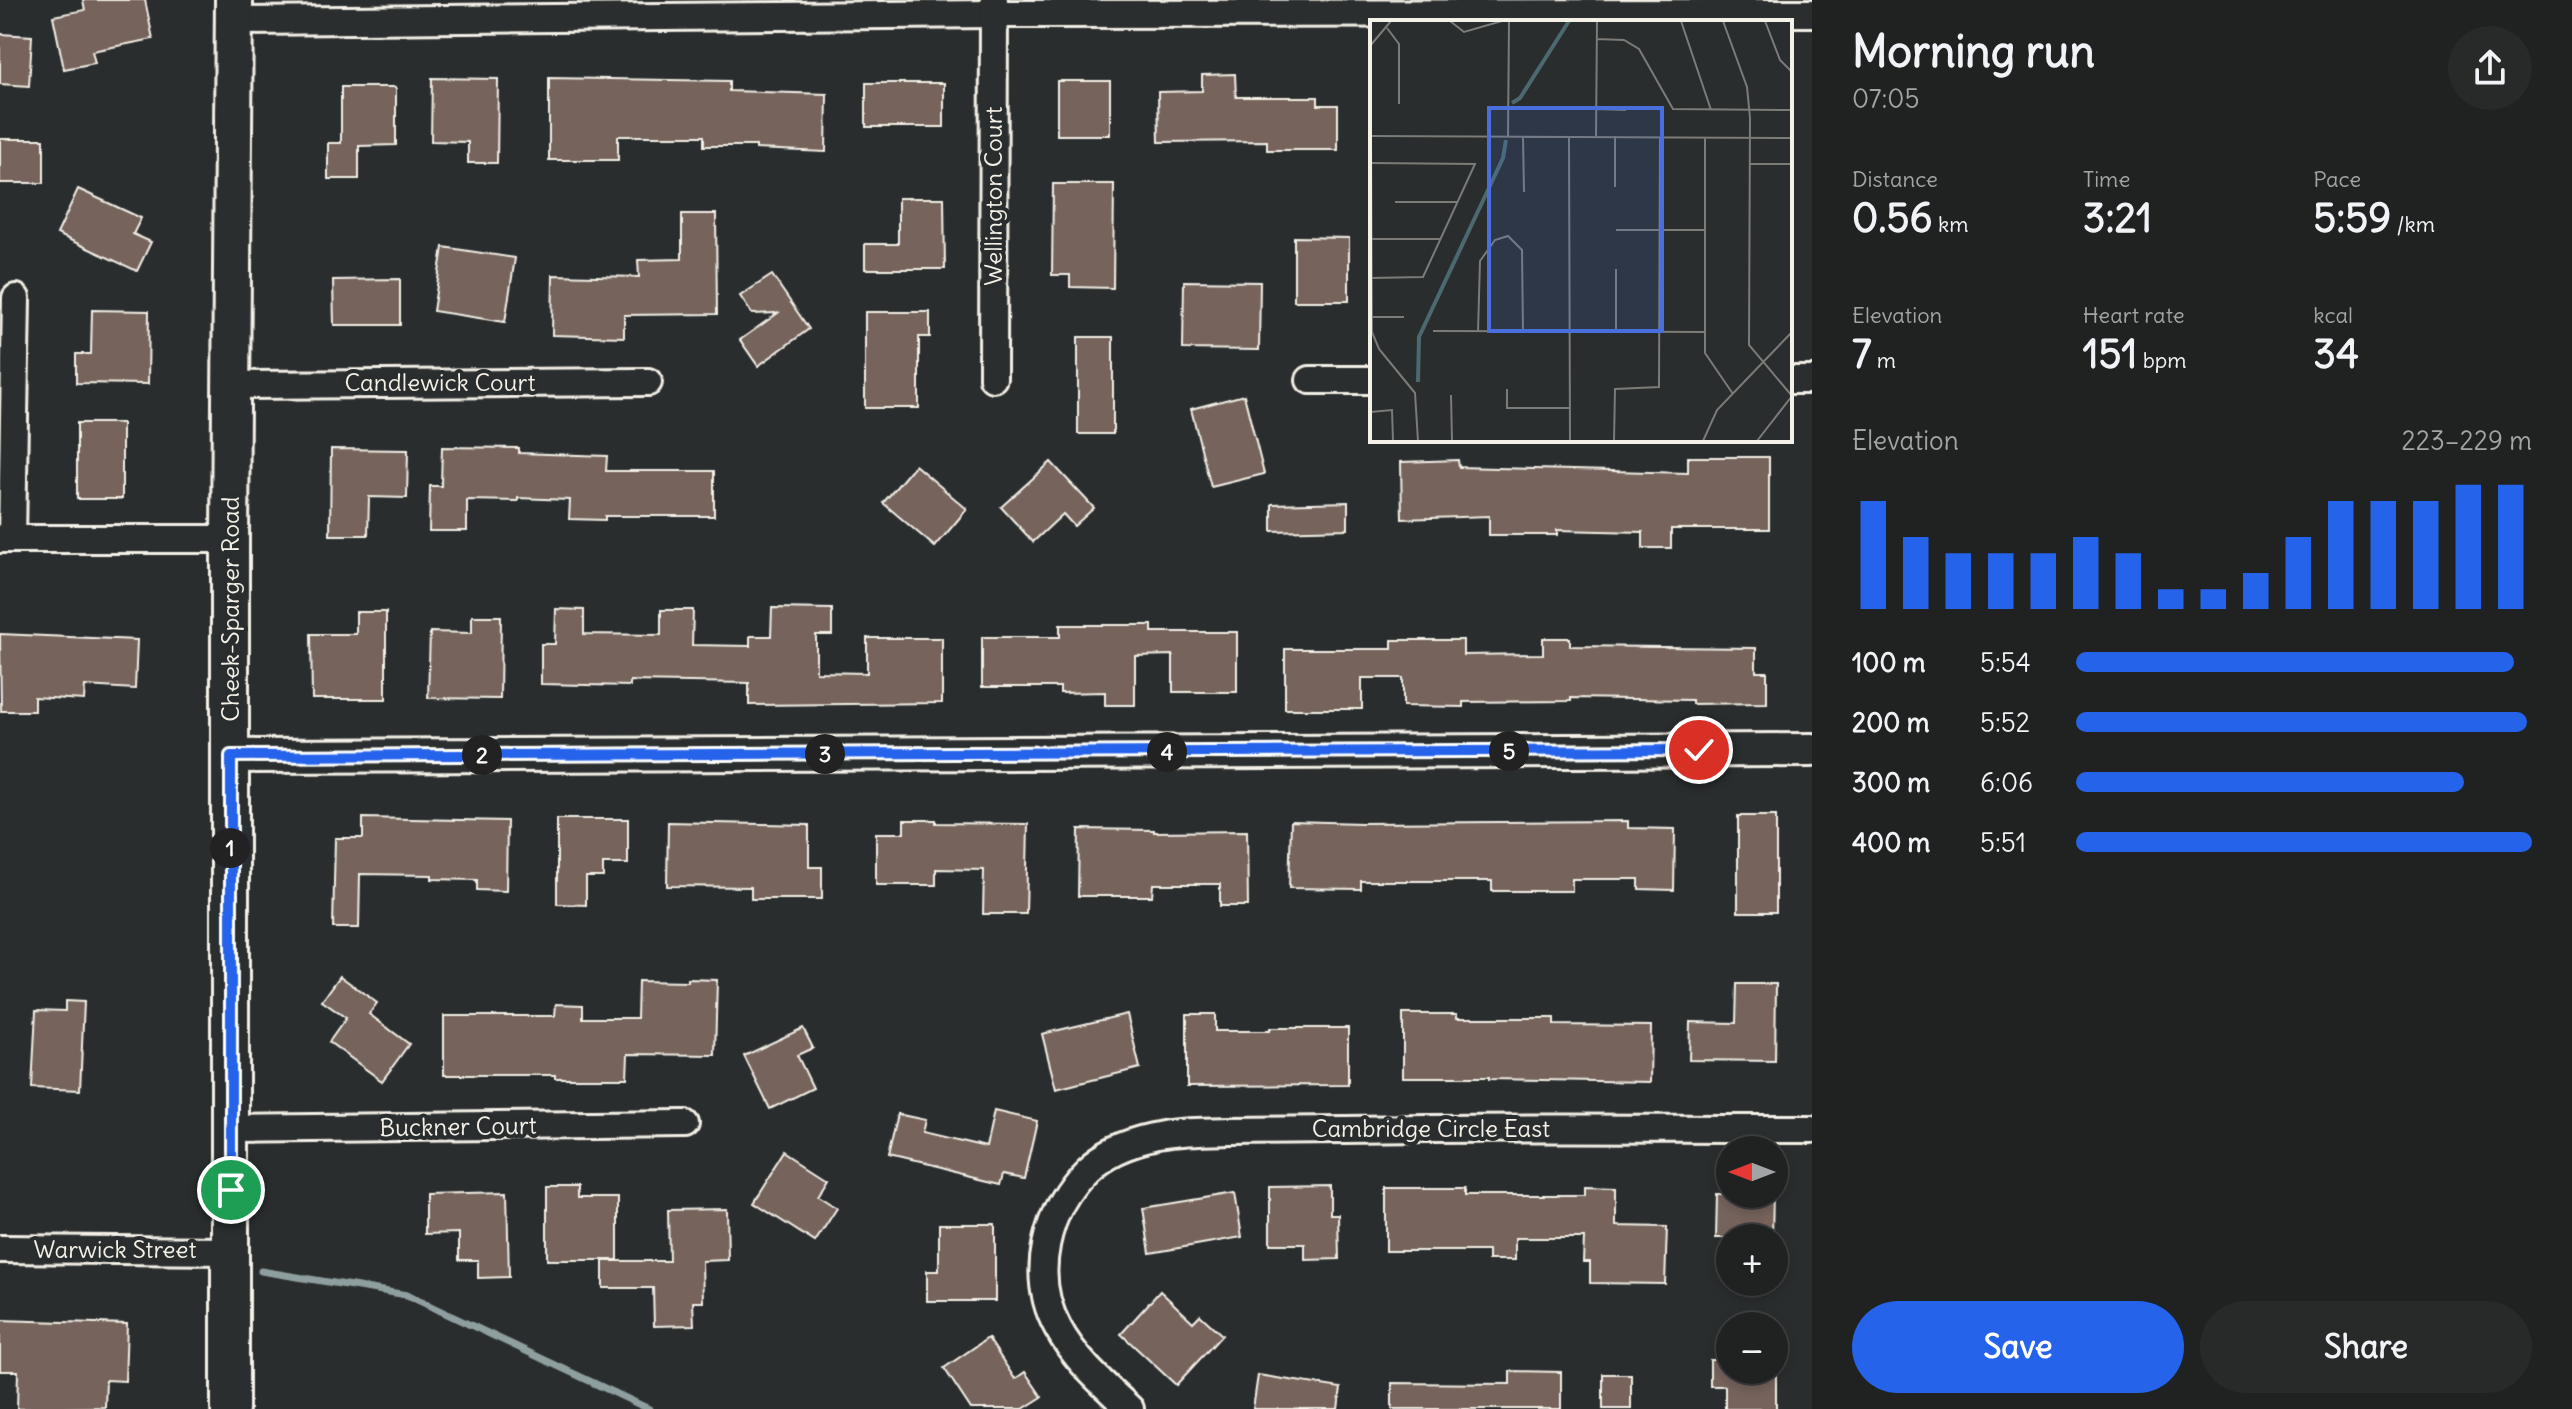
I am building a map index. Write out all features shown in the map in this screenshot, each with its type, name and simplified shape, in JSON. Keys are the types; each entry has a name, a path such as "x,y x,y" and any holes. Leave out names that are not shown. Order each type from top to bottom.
{"main road":[{"name":"Cheek-Sparger Road","path":"230,1409 230,539 234,11"}],"street":[{"path":"234,11 994,7 1812,13"},
{"name":"Wellington Court","path":"993,378 994,7"},
{"path":"16,298 6,539 230,539"},
{"path":"1310,380 1370,380"},
{"name":"Candlewick Court","path":"232,385 648,382"},
{"path":"231,756 1812,750"},
{"name":"Buckner Court","path":"231,1129 685,1124"},
{"name":"Cambridge Circle East","path":"1130,1409 1075,1355 1056,1326 1043,1284 1043,1255 1050,1227 1068,1190 1089,1166 1114,1150 1154,1136 1201,1132 1812,1129"},
{"name":"Warwick Street","path":"0,1249 230,1251"}],"building":[{"path":"83,0 145,0 153,39 92,51 95,63 64,69 53,16 85,10"},
{"path":"0,34 32,36 29,86 0,84"},
{"path":"1235,74 1236,97 1318,97 1318,105 1338,105 1338,150 1267,150 1267,141 1159,142 1158,92 1202,91 1202,75"},
{"path":"432,78 498,79 497,163 468,163 468,142 431,141"},
{"path":"549,78 729,81 729,91 827,94 826,152 756,149 756,146 704,146 704,136 618,136 618,160 549,160"},
{"path":"1057,81 1110,81 1110,135 1057,135"},
{"path":"866,83 944,83 944,127 866,127"},
{"path":"341,87 396,87 396,145 359,146 359,179 328,179 328,143 341,143"},
{"path":"0,139 44,139 44,183 0,183"},
{"path":"1053,184 1114,184 1113,288 1070,287 1070,275 1052,275"},
{"path":"78,189 141,218 133,234 151,242 137,271 57,234"},
{"path":"898,198 944,198 945,269 865,269 865,244 898,244"},
{"path":"682,214 716,214 717,314 624,315 624,337 552,335 553,275 639,277 638,260 682,259"},
{"path":"1294,237 1349,238 1349,301 1294,301"},
{"path":"443,247 515,258 505,322 433,311"},
{"path":"772,275 809,329 758,366 740,340 778,313 752,314 740,296"},
{"path":"400,279 400,325 334,325 333,280"},
{"path":"1184,281 1260,282 1259,350 1183,349"},
{"path":"92,310 149,311 148,384 76,383 76,354 91,354"},
{"path":"865,312 930,312 930,337 919,337 919,408 865,408"},
{"path":"1078,337 1113,337 1113,434 1078,434"},
{"path":"1244,395 1264,474 1211,487 1191,409"},
{"path":"77,423 122,423 122,499 77,499"},
{"path":"442,447 519,448 519,453 607,456 606,471 714,471 714,516 569,519 570,500 467,500 467,531 429,531 430,486 441,486"},
{"path":"331,449 408,450 407,498 369,497 368,535 330,535"},
{"path":"1688,457 1769,457 1769,529 1671,529 1671,548 1643,548 1643,532 1557,530 1557,535 1489,535 1489,516 1402,519 1401,462 1458,460 1459,467 1688,473"},
{"path":"1051,462 1094,508 1074,526 1063,514 1033,542 1001,507"},
{"path":"915,465 967,509 935,547 883,503"},
{"path":"1348,502 1348,529 1272,531 1272,504"},
{"path":"772,608 832,609 832,635 816,635 816,672 867,673 867,638 942,638 942,703 749,705 749,683 630,681 630,686 541,684 541,644 555,644 556,609 584,610 584,634 661,635 661,610 693,610 692,645 750,646 750,636 771,636"},
{"path":"356,612 386,612 386,699 312,699 311,634 356,634"},
{"path":"472,616 501,616 500,699 428,698 430,632 472,633"},
{"path":"1060,625 1152,625 1152,632 1237,632 1237,692 1173,692 1173,655 1135,656 1135,705 1105,705 1105,692 1060,693 1060,687 982,687 982,637 1060,637"},
{"path":"0,634 137,640 135,689 85,686 84,700 34,697 34,711 1,711"},
{"path":"1543,638 1570,638 1570,646 1756,648 1756,672 1767,672 1767,703 1692,704 1692,700 1571,698 1571,701 1463,702 1463,707 1403,706 1403,678 1362,678 1362,709 1285,709 1285,649 1392,649 1392,640 1463,640 1463,655 1543,654"},
{"path":"1738,816 1776,816 1776,912 1738,912"},
{"path":"363,818 507,821 506,891 477,890 477,880 432,879 432,875 360,874 359,928 333,928 335,838 363,838"},
{"path":"557,819 628,819 628,864 603,864 603,877 586,877 586,905 557,904"},
{"path":"904,820 1028,824 1026,914 983,914 984,870 936,869 936,885 876,885 876,833 904,833"},
{"path":"1291,821 1628,821 1628,828 1675,829 1674,890 1639,889 1639,879 1572,879 1572,891 1492,891 1492,881 1361,881 1361,889 1289,888"},
{"path":"668,822 809,825 809,867 822,867 822,899 751,899 751,887 667,886"},
{"path":"1079,829 1247,831 1248,906 1220,906 1220,884 1153,884 1152,896 1078,896"},
{"path":"340,976 377,1003 369,1014 409,1044 382,1081 329,1042 346,1018 322,1001"},
{"path":"688,979 717,980 715,1055 628,1054 627,1078 444,1075 444,1016 555,1016 556,1004 583,1005 583,1018 637,1018 638,981 688,982"},
{"path":"1737,984 1776,984 1775,1061 1689,1060 1690,1022 1736,1023"},
{"path":"65,1001 84,1002 80,1090 32,1088 36,1010 65,1011"},
{"path":"1127,1014 1140,1068 1056,1089 1042,1034"},
{"path":"1187,1014 1215,1014 1215,1031 1348,1028 1348,1085 1187,1086"},
{"path":"1403,1014 1457,1014 1457,1018 1554,1018 1554,1025 1651,1026 1650,1082 1403,1077"},
{"path":"803,1028 813,1048 797,1055 813,1088 770,1109 744,1056"},
{"path":"994,1111 1037,1121 1024,1178 1004,1174 1001,1185 887,1158 897,1114 925,1120 922,1133 986,1148"},
{"path":"787,1151 829,1178 818,1196 837,1208 815,1242 754,1203"},
{"path":"1330,1186 1330,1214 1338,1214 1339,1259 1305,1260 1305,1244 1270,1244 1270,1187"},
{"path":"1585,1186 1616,1187 1616,1226 1667,1227 1665,1284 1590,1283 1590,1262 1583,1262 1584,1238 1515,1238 1515,1260 1488,1260 1488,1251 1386,1251 1386,1188 1465,1188 1465,1195 1585,1195"},
{"path":"547,1187 577,1187 577,1198 618,1198 618,1260 547,1260"},
{"path":"507,1192 509,1277 478,1278 478,1260 459,1260 459,1233 425,1234 425,1194"},
{"path":"1235,1193 1242,1237 1150,1253 1143,1208"},
{"path":"1717,1208 1773,1208 1772,1224 1716,1224"},
{"path":"727,1209 728,1260 702,1261 703,1302 693,1302 694,1325 654,1326 653,1288 603,1288 603,1261 669,1261 668,1210"},
{"path":"939,1224 995,1224 995,1301 927,1301 927,1271 939,1271"},
{"path":"1160,1291 1193,1322 1200,1315 1222,1335 1176,1385 1121,1334"},
{"path":"0,1320 127,1324 125,1381 106,1380 105,1407 17,1409 18,1371 0,1371"},
{"path":"988,1338 1015,1379 1025,1372 1042,1397 1023,1409 971,1409 944,1368"},
{"path":"1710,1360 1716,1360 1716,1384 1776,1384 1776,1409 1725,1409 1725,1386 1710,1386"},
{"path":"1510,1371 1561,1372 1561,1409 1392,1409 1392,1383 1510,1384"},
{"path":"1603,1374 1631,1374 1631,1409 1603,1409"},
{"path":"1258,1375 1341,1388 1338,1409 1253,1409"}],"waterway":[{"path":"261,1271 407,1295 649,1409"}],"route":[{"path":"231,1190 231,756 1699,750"}]}
